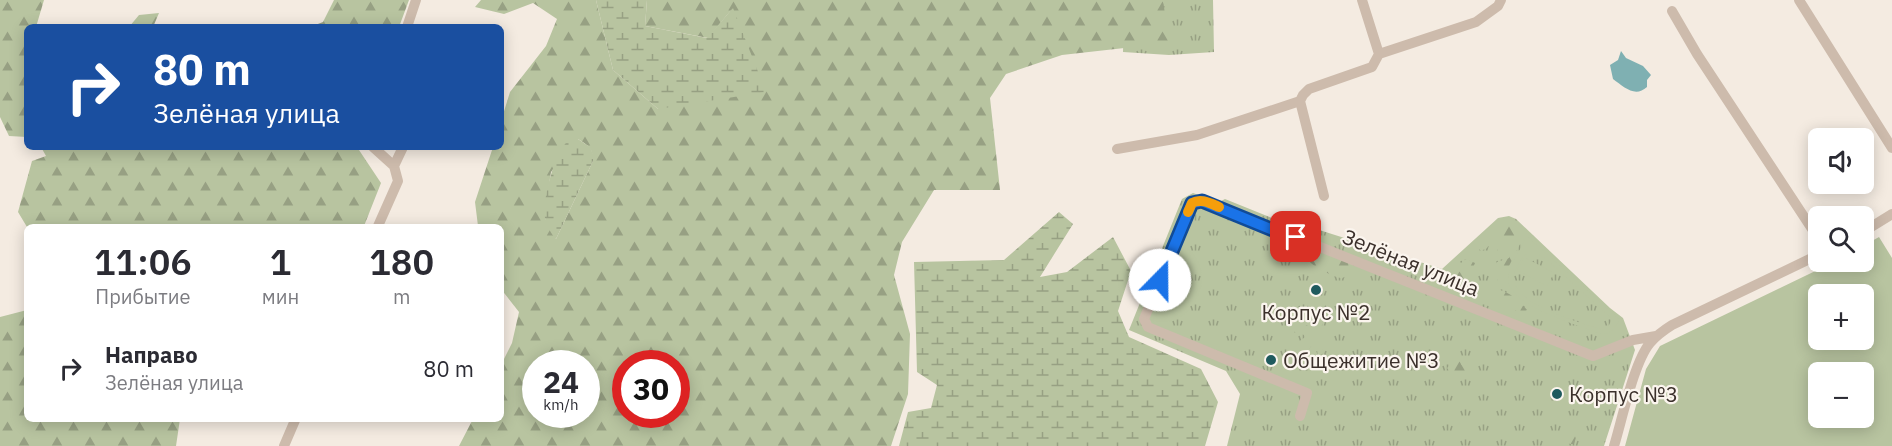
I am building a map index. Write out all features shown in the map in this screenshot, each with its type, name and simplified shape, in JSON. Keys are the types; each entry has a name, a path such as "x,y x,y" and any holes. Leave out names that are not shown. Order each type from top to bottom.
{"street":[{"path":"408,24 416,0"},
{"path":"1324,195 1300,101 1309,89 1372,68 1378,54 1362,0"},
{"path":"1378,54 1476,22 1498,6 1501,0"},
{"path":"1799,0 1892,148"},
{"path":"1672,11 1808,223"},
{"path":"1117,149 1197,135 1300,101"},
{"path":"376,150 394,166 398,181 379,224"},
{"path":"394,166 402,150"},
{"name":"Зелёная улица","path":"1300,416 1307,393 1148,327 1144,319 1192,203 1196,201 1202,201 1290,237 1296,237 1593,356 1633,340 1656,336"},
{"path":"1874,225 1892,214"},
{"path":"1614,446 1637,368 1643,354 1656,336 1672,325 1808,260"},
{"path":"284,446 294,422"}],"green space":[{"path":"0,0 44,0 37,24 24,24 24,137 9,136 0,117"},
{"path":"334,0 409,0 400,24 318,24 323,22"},
{"path":"481,0 596,0 613,70 658,109 732,9 708,38 645,26 647,0 1163,0 1169,43 1062,55 1006,74 990,98 1000,190 934,190 902,242 894,275 910,334 908,394 891,446 459,446 471,422 504,422 504,359 512,343 519,312 504,293 504,224 478,224 475,202 492,150 504,150 504,111 510,92 546,46 557,19 533,3 504,14 475,7","holes":["578,139 589,147 593,161 556,239 545,218 551,172"]},
{"path":"596,0 647,0 645,26 707,38 733,8 766,92 658,109 613,70"},
{"path":"1124,0 1213,0 1214,52 1169,55 1123,52"},
{"path":"159,13 154,24 132,24 139,15"},
{"path":"570,139 578,139 590,147 593,161 556,239 549,230 545,218 546,199 559,153"},
{"path":"43,150 359,150 381,183 365,224 25,224 18,212 32,161 46,156"},
{"path":"1193,193 1219,202 1225,199 1272,218 1287,214 1313,228 1442,269 1498,218 1509,216 1516,219 1623,318 1635,350 1604,446 1227,446 1240,394 1226,371 1129,330 1182,199"},
{"path":"1059,212 1073,224 1040,277 1067,272 1113,237 1131,271 1118,311 1129,337 1201,369 1218,402 1205,446 899,446 908,412 931,408 937,385 917,372 914,262 1004,260"},
{"path":"1507,220 1518,226 1525,234 1506,272 1505,284 1499,284 1496,275 1497,262 1509,258 1514,237 1508,239 1504,249 1498,253 1496,241 1492,240 1487,248 1481,251 1476,246 1489,230"},
{"path":"1527,236 1620,320 1613,330 1601,334 1547,314 1520,298 1511,289 1509,274","holes":["1527,254 1538,254 1610,317 1611,321 1607,329 1603,330 1561,316 1530,301 1519,291 1514,281 1518,265"]},
{"path":"1879,237 1892,258 1892,446 1625,446 1646,369 1660,346 1813,272 1874,272 1874,240"},
{"path":"1319,250 1348,262 1349,271 1346,276 1342,278 1335,276 1312,264 1310,262 1314,252"},
{"path":"1524,257 1554,273 1547,286 1517,270"},
{"path":"1466,259 1475,263 1466,277 1456,282 1453,276 1457,266"},
{"path":"1489,288 1511,295 1527,310 1521,314 1500,300 1485,298 1484,291"},
{"path":"1324,304 1329,309 1319,335 1324,352 1318,358 1317,349 1311,346 1307,352 1298,346 1305,337 1301,331 1295,333 1292,328 1300,323 1311,327 1320,307"},
{"path":"24,311 24,422 180,422 176,446 0,446 0,317"},
{"path":"1457,354 1462,356 1461,364 1466,370 1462,377 1455,377 1447,368"},
{"path":"1569,419 1576,430 1574,444 1559,438 1565,436 1563,421"}],"water":[{"path":"1621,51 1626,58 1643,66 1651,75 1647,80 1647,87 1643,90 1638,92 1630,90 1613,79 1610,65 1618,60"}],"slow traffic":[{"path":"1188,212 1192,203 1196,201 1219,207"}],"place":[{"name":"Корпус №2","path":"1316,290"},
{"name":"Общежитие №3","path":"1271,360"},
{"name":"Корпус №3","path":"1557,394"}],"route":[{"path":"1160,280 1192,203 1196,201 1220,207 1290,237 1296,237"}]}
